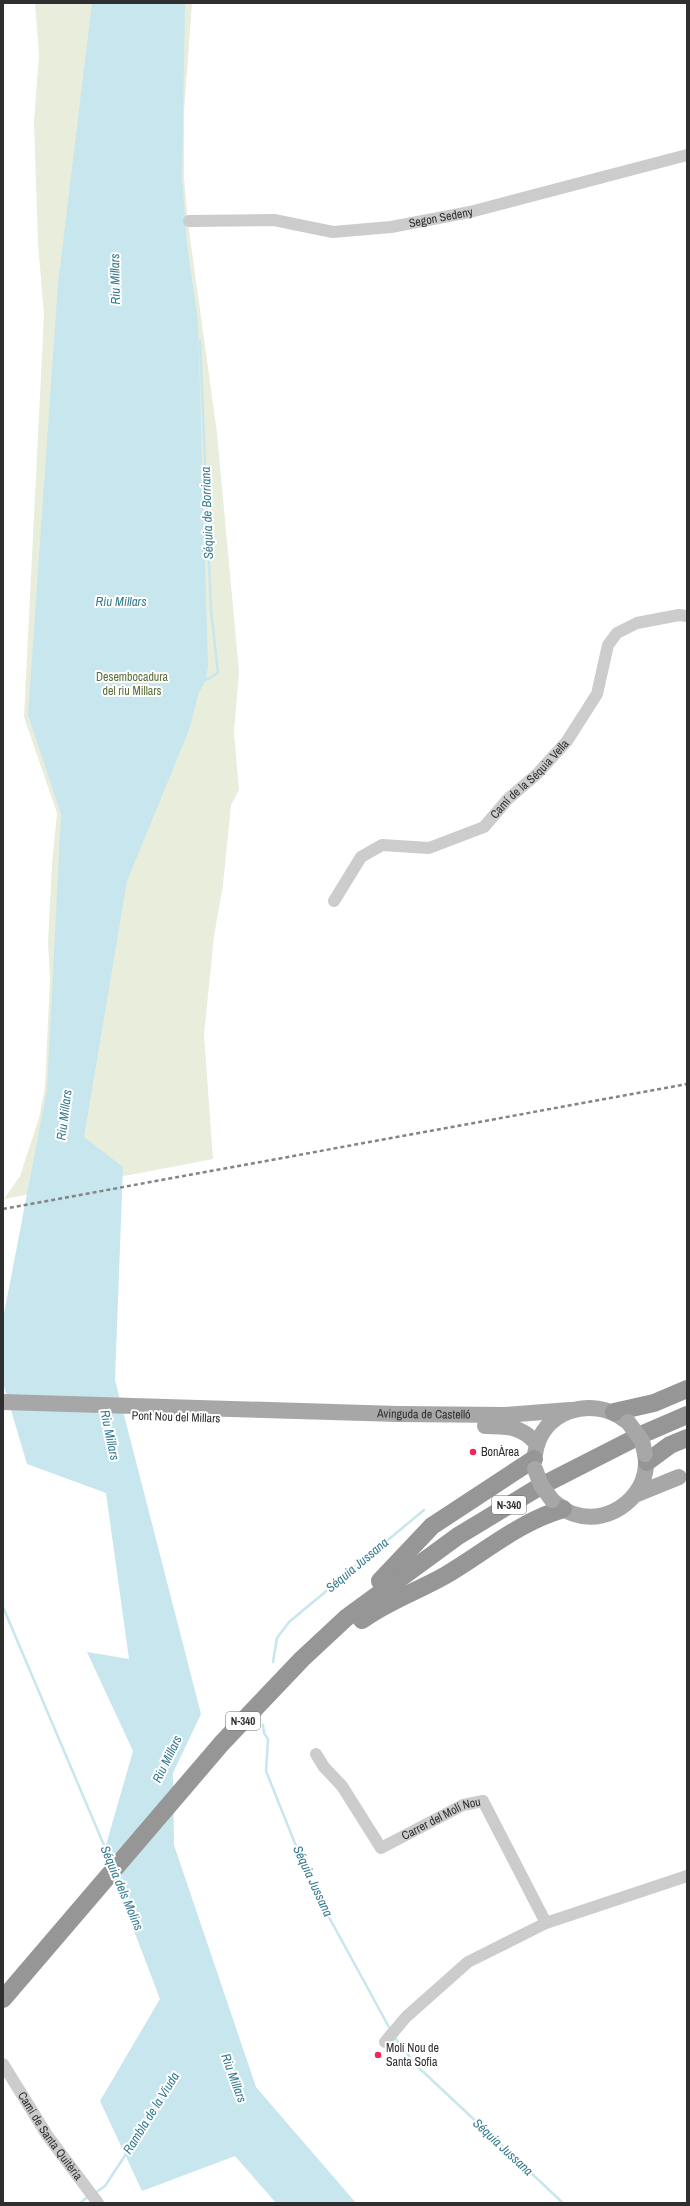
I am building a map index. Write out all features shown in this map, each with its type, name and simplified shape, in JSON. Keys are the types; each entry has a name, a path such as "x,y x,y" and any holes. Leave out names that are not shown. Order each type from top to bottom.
{"highway":[{"path":"621,1417 687,1389"},
{"name":"N-340","path":"3,2000 222,1743 302,1659 346,1618 458,1536 539,1487 643,1434 687,1415"},
{"path":"646,1461 670,1445 687,1438"},
{"path":"346,1618 357,1603 391,1571 432,1526 535,1457"},
{"path":"302,1659 317,1656 338,1637 371,1614 445,1575 529,1521 558,1505"}],"main road":[{"name":"Pont Nou del Millars","path":"3,1402 278,1416"},
{"path":"637,1494 646,1461 642,1441 621,1417 585,1406 570,1410 556,1419 544,1431 535,1457 541,1485 558,1505 574,1514 598,1517 620,1509 637,1494 683,1477"},
{"name":"Avinguda de Castelló","path":"278,1416 506,1415 570,1410"},
{"name":"Pont Nou del Millars","path":"3,1412 278,1416"},
{"name":"Avinguda de Castelló","path":"278,1416 508,1426 521,1430 535,1457"},
{"path":"646,1461 659,1474 683,1477"}],"street":[{"name":"Segon Sedeny","path":"189,221 274,220 333,232 391,228 470,212 687,155"},
{"name":"Camí de la Séquia Vella","path":"334,901 361,857 382,845 429,848 484,827 508,800 537,774 567,741 597,694 608,645 617,633 637,623 679,615 687,616"},
{"name":"Carrer del Molí Nou","path":"316,1754 324,1767 342,1786 381,1848 463,1805 483,1801 546,1923"},
{"path":"385,2042 406,2017 468,1962 546,1923 687,1876"},
{"name":"Camí de Santa Quitèria","path":"3,2064 47,2135 97,2202"}],"green space":[{"name":"Desembocadura del riu Millars","path":"35,3 192,3 184,112 184,177 188,223 217,433 239,672 234,732 239,790 231,805 223,885 214,936 204,1035 213,1159 4,1199 20,1176 39,1118 45,1087 50,978 48,942 52,864 57,813 24,717 44,315 38,243 34,122 39,55"}],"water":[{"name":"Riu Millars","path":"92,3 185,3 182,177 187,244 198,322 208,666 206,680 199,692 189,730 127,881 84,1137 123,1167 115,1380 201,1714 173,1773 174,1845 256,2087 356,2203 276,2203 235,2156 142,2191 100,2101 160,1999 104,1852 133,1751 87,1652 129,1659 106,1493 27,1464 3,1383 3,1319 47,1090 61,814 28,715 58,284"}],"waterway":[{"name":"Séquia de Borriana","path":"200,340 211,610 218,673 206,680"},
{"name":"Séquia Jussana","path":"273,1662 277,1638 289,1622 424,1510"},
{"name":"Séquia dels Molins","path":"3,1560 3,1607 106,1850"},
{"name":"Séquia Jussana","path":"263,1725 264,1733 268,1739 266,1771 312,1886 390,2029"},
{"name":"Séquia Jussana","path":"395,2038 417,2066 563,2203"},
{"name":"Rambla de la Viuda","path":"95,2193 105,2186 126,2154"},
{"name":"Rambla de la Viuda","path":"80,2203 89,2196"}],"railway":[{"path":"3,1209 687,1084"}],"place":[{"name":"BonÀrea","path":"473,1452"},
{"name":"Molí Nou de Santa Sofia","path":"378,2055"}]}
